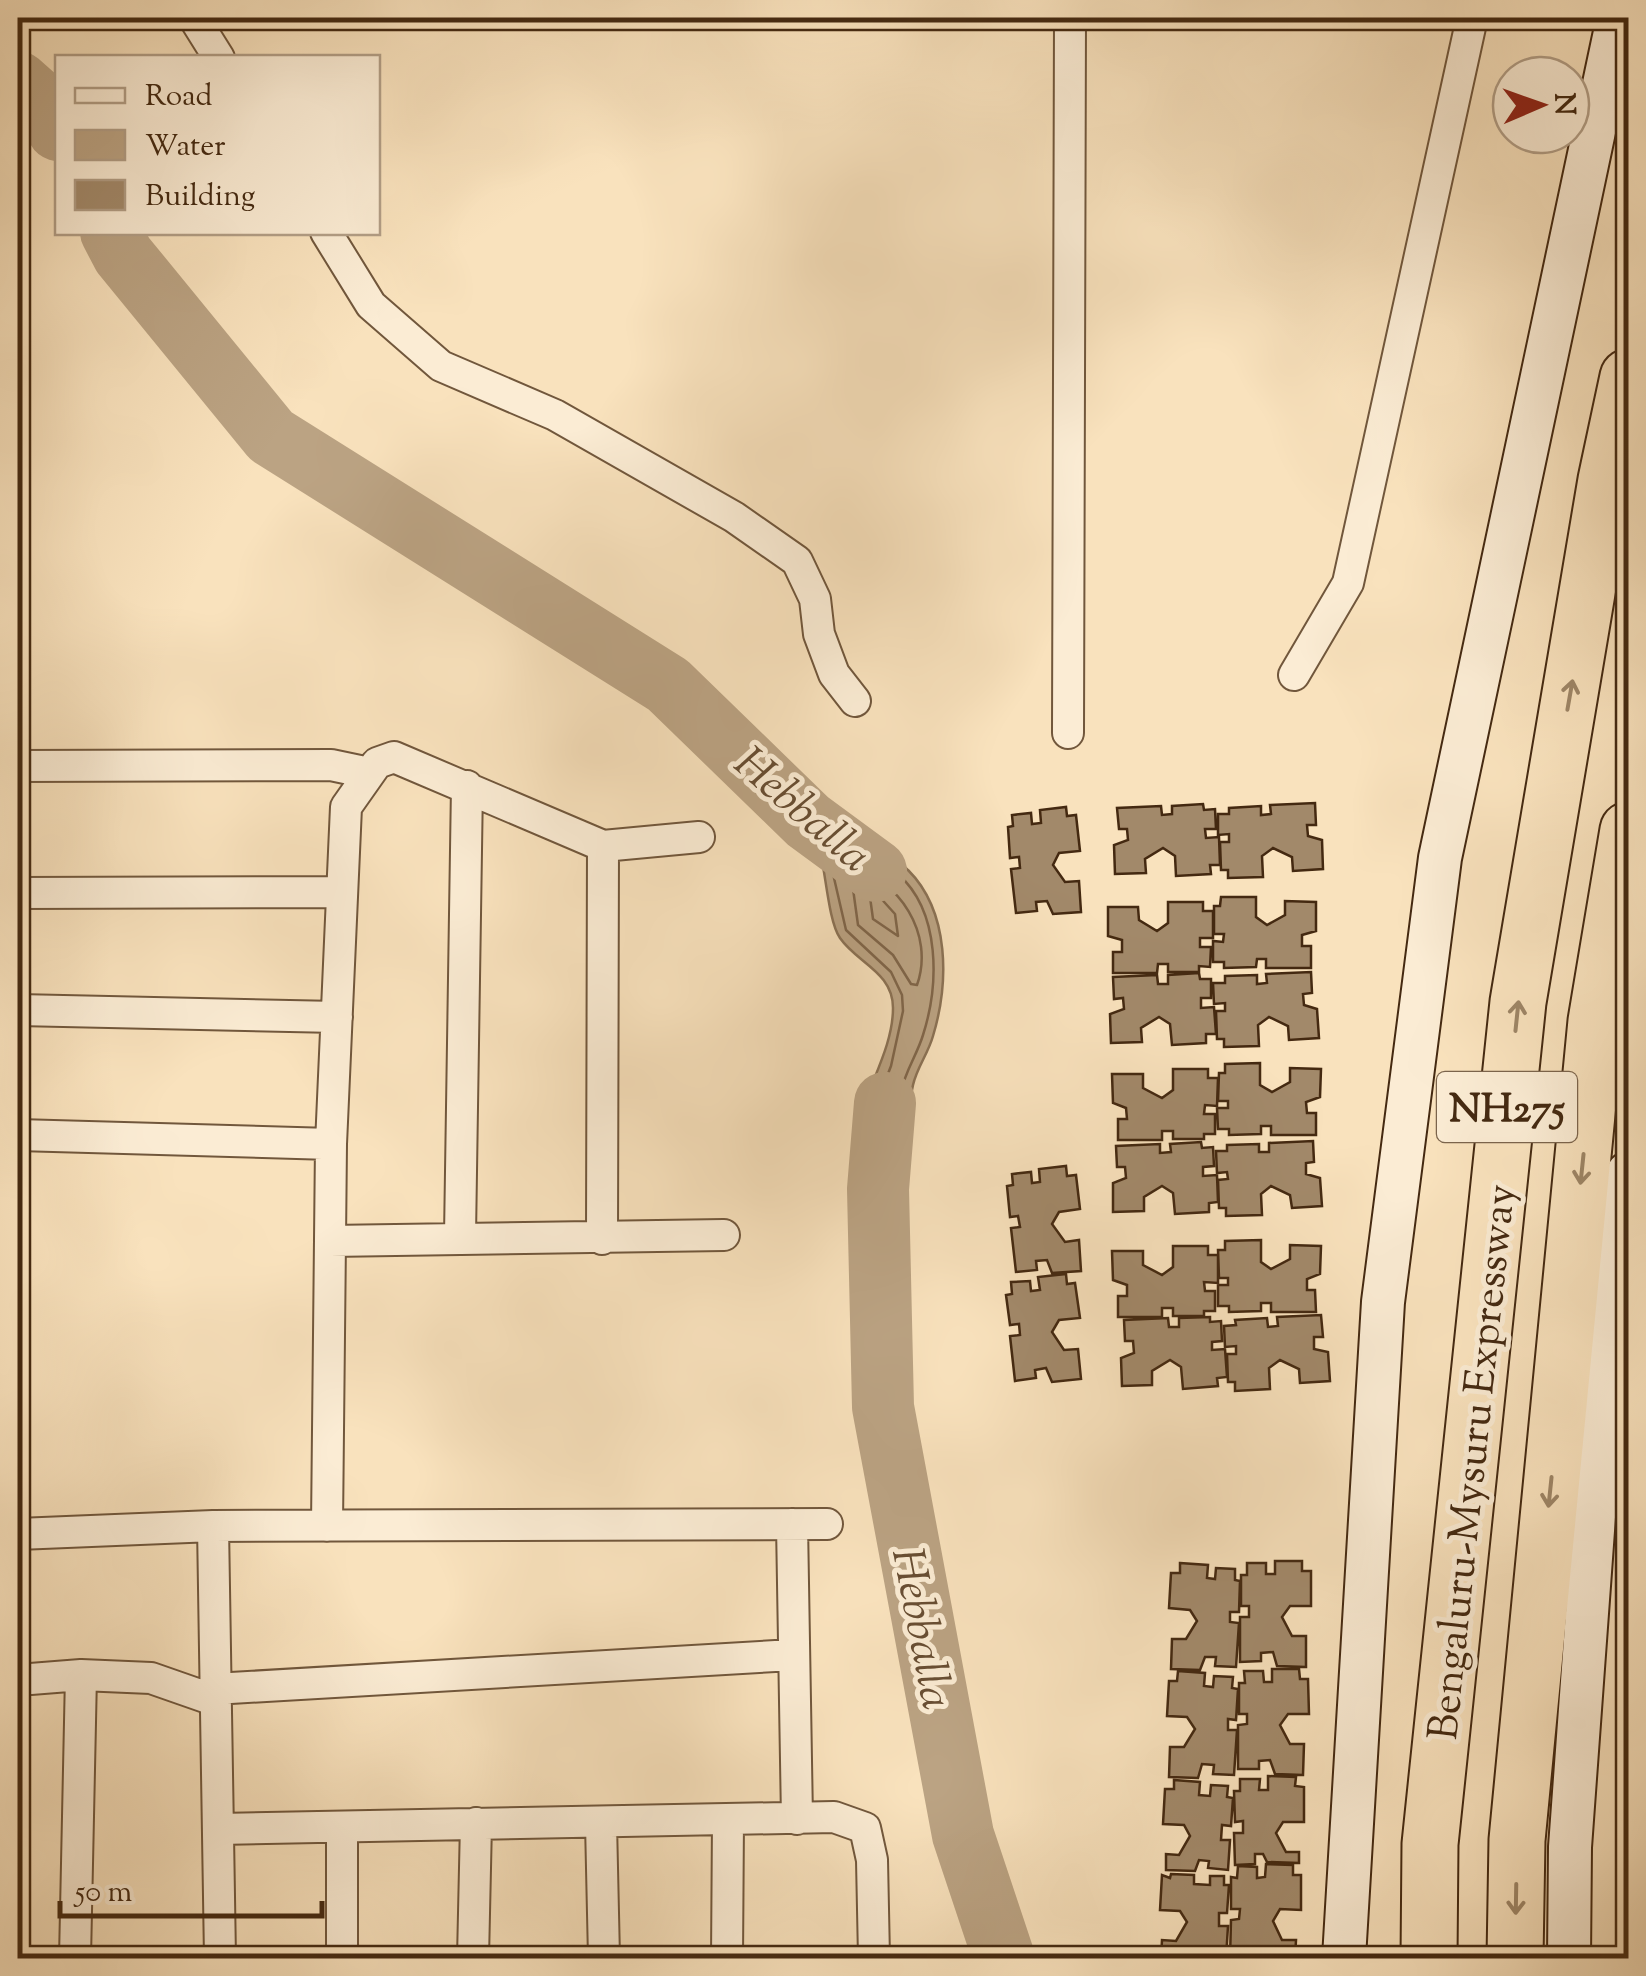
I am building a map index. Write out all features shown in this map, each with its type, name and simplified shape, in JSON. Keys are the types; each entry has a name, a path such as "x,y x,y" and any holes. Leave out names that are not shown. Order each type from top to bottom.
{"highway":[{"name":"Bengaluru-Mysuru Expressway","path":"1430,1958 1430,1844 1518,1002 1606,480 1628,376"},
{"name":"Bengaluru-Mysuru Expressway","path":"1514,1958 1516,1840 1592,1060 1628,830"}],"street":[{"path":"194,18 217,55"},
{"path":"1068,733 1070,18"},
{"path":"1294,675 1348,583 1472,18"},
{"path":"1344,1958 1384,1302 1440,858 1618,18"},
{"path":"328,235 371,305 441,366 555,416 734,518 797,560 816,599 819,634 834,674 855,700"},
{"path":"327,1526 331,1144 346,806 377,763 394,757 603,846 699,837"},
{"path":"18,766 331,765 369,773"},
{"path":"460,1236 467,786"},
{"path":"602,1239 603,846"},
{"path":"18,893 342,892"},
{"path":"18,1010 337,1017"},
{"path":"18,1135 331,1144"},
{"path":"1568,1958 1572,1827 1610,1310 1628,1173"},
{"path":"330,1241 724,1234"},
{"path":"792,1524 797,1819"},
{"path":"18,1534 213,1526 827,1524"},
{"path":"213,1526 220,1958"},
{"path":"18,1680 81,1675 151,1678 214,1695 794,1656"},
{"path":"75,1958 81,1675"},
{"path":"218,1829 834,1817 865,1828 872,1860 874,1958"},
{"path":"727,1958 728,1820"},
{"path":"601,1822 604,1958"},
{"path":"473,1958 476,1824"},
{"path":"342,1827 342,1958"}],"water":[{"path":"820,811 868,849 908,870 922,887 939,927 943,971 938,1015 913,1085 903,1154 878,1189 862,1184 855,1140 891,1030 893,1008 887,985 836,931 821,856 808,821"}],"building":[{"path":"1315,803 1316,825 1307,825 1308,836 1322,840 1323,869 1293,871 1292,857 1273,848 1262,856 1263,877 1228,878 1228,870 1221,870 1220,842 1229,842 1229,834 1218,835 1218,814 1229,814 1229,808 1261,806 1261,815 1271,814 1270,805"},
{"path":"1203,804 1204,810 1215,809 1216,829 1205,829 1206,838 1219,837 1220,865 1210,865 1211,874 1176,876 1175,856 1163,848 1145,859 1146,873 1115,874 1114,845 1128,840 1127,829 1119,829 1117,808 1161,806 1162,815 1172,814 1172,806"},
{"path":"1066,807 1067,816 1076,815 1080,851 1059,853 1053,865 1065,882 1079,881 1081,912 1053,914 1047,901 1036,902 1037,911 1016,913 1011,869 1020,868 1019,857 1010,858 1008,827 1013,826 1012,815 1031,813 1032,824 1041,823 1040,810"},
{"path":"1221,897 1256,897 1256,917 1267,925 1285,915 1285,901 1316,902 1316,931 1302,935 1302,946 1311,946 1311,968 1266,968 1266,959 1257,959 1256,967 1224,968 1224,962 1213,962 1213,941 1223,942 1224,934 1214,934 1214,906 1220,906"},
{"path":"1168,902 1203,902 1203,911 1213,911 1213,938 1200,938 1200,947 1211,947 1210,967 1199,966 1199,972 1168,972 1168,964 1158,964 1157,973 1113,973 1113,952 1122,952 1122,940 1108,936 1108,907 1138,907 1139,920 1157,931 1168,923"},
{"path":"1311,972 1312,993 1303,994 1304,1005 1317,1009 1319,1038 1289,1040 1288,1026 1269,1017 1258,1025 1259,1046 1224,1047 1224,1039 1217,1039 1216,1011 1225,1011 1225,1003 1214,1004 1213,983 1225,983 1225,976 1257,975 1257,984 1267,983 1266,974"},
{"path":"1199,973 1200,979 1211,979 1211,998 1201,998 1201,1008 1214,1007 1216,1034 1206,1034 1206,1043 1172,1045 1170,1024 1159,1017 1141,1028 1142,1042 1111,1043 1110,1014 1124,1009 1123,998 1114,999 1113,977 1157,975 1158,984 1168,984 1168,975"},
{"path":"1260,1063 1260,1085 1272,1092 1290,1082 1290,1068 1321,1069 1320,1097 1306,1102 1307,1113 1316,1113 1316,1135 1271,1135 1271,1126 1261,1126 1261,1134 1229,1135 1229,1129 1218,1129 1217,1108 1228,1108 1228,1101 1218,1101 1219,1073 1225,1073 1225,1064"},
{"path":"1173,1069 1208,1069 1208,1078 1218,1078 1217,1106 1205,1105 1204,1114 1215,1114 1215,1134 1204,1134 1204,1139 1173,1139 1173,1131 1162,1131 1162,1140 1118,1140 1118,1119 1127,1119 1126,1108 1113,1103 1112,1074 1143,1074 1143,1088 1162,1098 1173,1090"},
{"path":"1313,1141 1314,1162 1306,1163 1306,1174 1320,1178 1322,1206 1292,1208 1290,1195 1271,1186 1261,1194 1262,1215 1226,1216 1226,1208 1219,1208 1218,1180 1228,1179 1227,1172 1217,1173 1216,1151 1227,1151 1227,1145 1259,1144 1259,1152 1269,1152 1269,1143"},
{"path":"1201,1142 1202,1148 1213,1147 1214,1166 1203,1167 1203,1176 1217,1175 1218,1202 1209,1203 1209,1212 1175,1214 1173,1193 1162,1186 1144,1197 1144,1211 1113,1212 1113,1183 1126,1178 1125,1167 1117,1167 1116,1146 1160,1144 1160,1153 1171,1152 1170,1144"},
{"path":"1066,1166 1067,1176 1076,1175 1080,1209 1059,1212 1052,1224 1065,1242 1079,1240 1081,1271 1052,1273 1047,1260 1036,1261 1037,1270 1016,1272 1011,1228 1020,1227 1018,1216 1010,1217 1007,1186 1013,1185 1012,1174 1031,1172 1032,1183 1040,1182 1039,1169"},
{"path":"1261,1240 1261,1262 1271,1269 1290,1259 1290,1245 1321,1246 1320,1274 1307,1279 1307,1290 1315,1290 1316,1312 1271,1312 1271,1303 1261,1303 1261,1311 1229,1312 1229,1306 1218,1306 1218,1285 1228,1285 1228,1278 1219,1278 1218,1250 1225,1250 1225,1241"},
{"path":"1173,1246 1208,1246 1208,1255 1218,1255 1218,1283 1204,1282 1205,1291 1215,1291 1215,1311 1204,1311 1204,1316 1173,1316 1173,1308 1162,1308 1162,1317 1118,1317 1118,1296 1127,1296 1127,1285 1113,1280 1112,1251 1143,1251 1143,1265 1162,1275 1173,1267"},
{"path":"1066,1274 1067,1284 1075,1283 1080,1318 1059,1320 1052,1332 1064,1350 1078,1349 1081,1379 1052,1382 1046,1368 1035,1370 1036,1378 1015,1381 1010,1336 1020,1335 1019,1324 1010,1325 1006,1295 1012,1294 1011,1282 1030,1281 1031,1291 1040,1290 1038,1277"},
{"path":"1321,1315 1323,1337 1314,1337 1314,1349 1328,1352 1330,1381 1300,1383 1299,1369 1280,1360 1269,1368 1270,1389 1235,1391 1235,1382 1228,1382 1227,1354 1236,1354 1236,1346 1225,1347 1224,1326 1236,1325 1235,1320 1267,1318 1268,1327 1278,1326 1277,1317"},
{"path":"1210,1317 1210,1322 1221,1321 1222,1341 1212,1342 1212,1350 1225,1349 1227,1377 1217,1378 1218,1386 1183,1389 1181,1367 1170,1360 1152,1371 1152,1385 1122,1386 1121,1358 1134,1353 1133,1341 1125,1341 1124,1320 1168,1318 1169,1327 1179,1327 1179,1318"},
{"path":"1275,1561 1302,1561 1302,1571 1311,1571 1311,1606 1290,1606 1282,1617 1292,1636 1306,1636 1306,1667 1277,1666 1273,1652 1261,1653 1261,1661 1240,1662 1240,1617 1249,1617 1249,1606 1241,1606 1241,1575 1247,1575 1247,1563 1266,1563 1266,1574 1275,1574"},
{"path":"1180,1563 1208,1565 1207,1578 1215,1579 1216,1568 1235,1569 1235,1580 1240,1581 1239,1612 1230,1612 1230,1622 1239,1623 1236,1667 1215,1666 1216,1657 1205,1657 1200,1670 1171,1669 1172,1639 1186,1639 1197,1621 1190,1610 1169,1608 1171,1573 1180,1573"},
{"path":"1272,1669 1299,1669 1300,1679 1308,1679 1309,1714 1288,1714 1280,1725 1290,1744 1304,1744 1303,1775 1275,1774 1270,1760 1259,1761 1259,1769 1238,1769 1238,1725 1247,1724 1247,1714 1239,1714 1239,1683 1245,1683 1244,1671 1263,1671 1264,1682 1272,1682"},
{"path":"1178,1671 1205,1673 1204,1686 1213,1687 1214,1676 1233,1677 1232,1688 1238,1689 1236,1720 1228,1719 1228,1730 1237,1730 1234,1775 1213,1774 1214,1765 1202,1764 1198,1778 1169,1777 1170,1747 1184,1747 1195,1729 1187,1717 1167,1716 1169,1681 1177,1681"},
{"path":"1268,1776 1296,1777 1295,1786 1304,1787 1304,1822 1283,1822 1276,1833 1286,1852 1299,1852 1299,1863 1267,1862 1263,1854 1255,1854 1255,1864 1235,1865 1234,1833 1243,1833 1243,1821 1235,1822 1234,1791 1240,1791 1240,1779 1260,1779 1259,1790 1268,1790"},
{"path":"1174,1780 1200,1782 1199,1795 1210,1796 1211,1785 1228,1786 1227,1797 1233,1798 1231,1826 1222,1825 1221,1840 1230,1840 1228,1870 1208,1868 1209,1861 1199,1860 1195,1871 1166,1870 1166,1854 1179,1855 1190,1836 1184,1825 1163,1824 1165,1789 1174,1789"},
{"path":"1266,1864 1293,1865 1293,1875 1301,1875 1301,1910 1280,1909 1273,1921 1282,1940 1296,1940 1295,1958 1230,1958 1231,1920 1239,1919 1240,1909 1231,1909 1231,1877 1237,1878 1238,1866 1257,1867 1257,1878 1265,1877"},
{"path":"1171,1874 1194,1875 1194,1884 1210,1885 1210,1876 1224,1876 1224,1885 1229,1885 1227,1913 1219,1913 1219,1926 1228,1926 1226,1958 1161,1958 1162,1940 1176,1941 1187,1922 1180,1911 1160,1910 1162,1875 1170,1878"}],"waterway":[{"name":"Hebballa","path":"18,82 45,106 55,124"},
{"name":"Hebballa","path":"113,235 123,255 271,436 668,685 808,821 876,871"},
{"name":"Hebballa","path":"885,1103 878,1189 883,1407 963,1835 1004,1958"}]}
